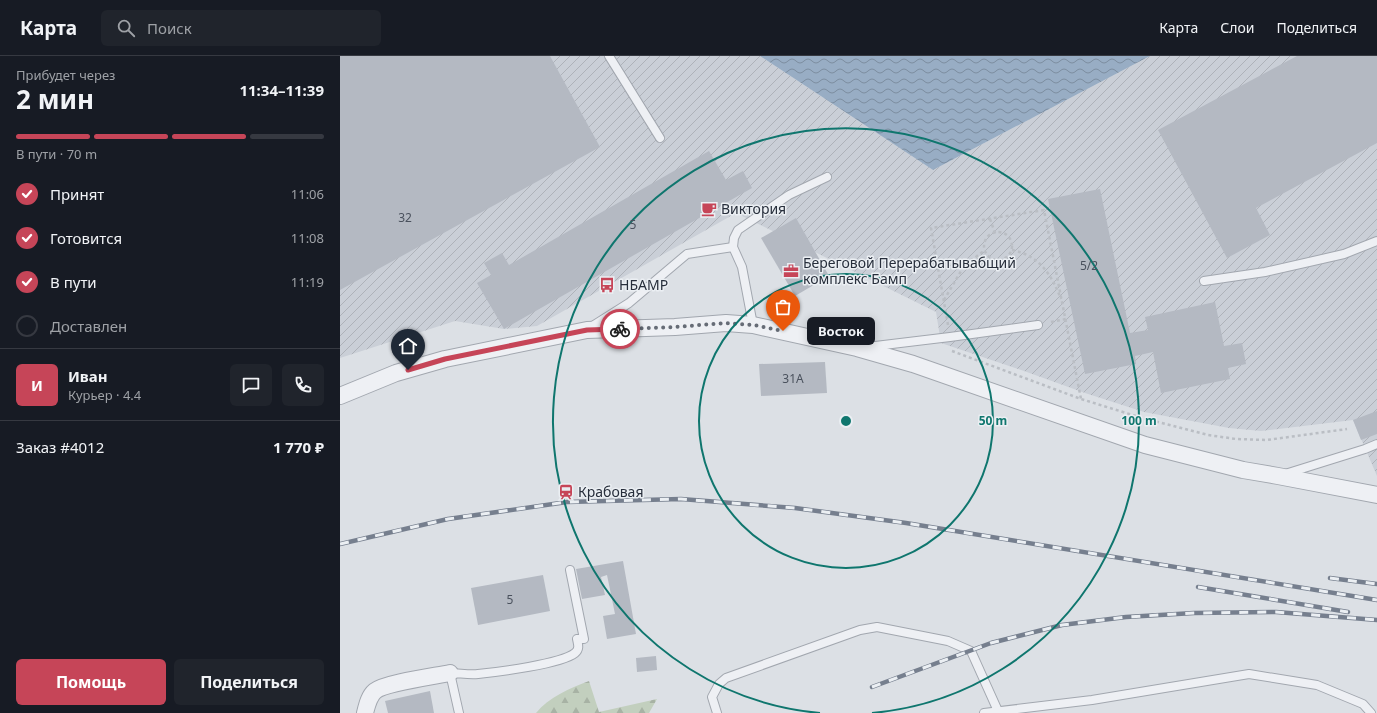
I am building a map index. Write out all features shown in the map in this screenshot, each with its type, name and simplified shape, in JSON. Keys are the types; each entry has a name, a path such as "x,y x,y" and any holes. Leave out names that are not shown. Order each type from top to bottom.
{"street":[{"path":"340,396 396,374 445,359 587,330 675,327 726,323 754,325 857,348 913,364 1145,445 1243,470 1377,495"},
{"path":"365,713 367,702 376,691 392,685 450,673"}],"lane":[{"path":"610,56 660,138"},
{"path":"754,325 742,266 733,247 734,238 738,230 790,196 827,177"},
{"path":"1204,281 1265,272 1344,254 1377,241"},
{"path":"587,330 629,303 687,254 733,247"},
{"path":"857,348 1038,325"},
{"path":"1278,476 1365,450 1377,444"},
{"path":"459,713 450,673 477,674 527,667 555,662 576,652 579,647 577,639 584,639 570,570"},
{"path":"717,713 712,697 719,684 726,678 860,630 877,627 948,641 971,651 998,711"},
{"path":"984,713 1092,700 1249,674 1317,685 1363,704 1371,713"}],"path":[{"path":"1081,399 1044,210 931,228 952,351 1081,399 1155,422 1208,435 1236,439 1267,440 1347,429"},
{"path":"990,219 995,233"},
{"path":"995,233 1001,233 1007,236 1012,243 1012,250 1010,254 1004,259 993,259 985,250 984,241 990,235 995,233"},
{"path":"943,300 964,266 985,250"},
{"path":"1012,250 1027,254 1037,261 1054,281 1064,306"}],"shaded area":[{"path":"340,56 760,56 933,170 1150,56 1377,56 1377,476 1353,420 1261,431 1229,428 1144,412 1085,393 941,343 936,312 736,213 537,326 504,329 455,321 340,358"}],"green space":[{"path":"589,681 599,712 657,699 649,713 536,713 553,698 567,690"}],"water":[{"path":"760,56 1150,56 933,170"}],"building":[{"path":"340,56 550,56 600,147 340,290"},
{"path":"1297,56 1377,56 1377,143 1256,208 1270,235 1227,258 1158,130"},
{"path":"709,151 726,180 743,171 752,188 504,329 477,283 491,275 484,263 502,253 509,265"},
{"path":"1100,189 1130,333 1148,330 1145,317 1215,302 1224,346 1242,343 1246,364 1228,368 1230,379 1161,393 1153,352 1135,356 1136,364 1085,374 1048,199"},
{"path":"796,218 829,276 795,296 761,238"},
{"path":"825,362 827,393 761,396 759,364"},
{"path":"1377,411 1377,434 1361,440 1353,420"},
{"path":"623,561 636,634 607,639 603,616 615,614 607,575 601,577 605,595 582,599 576,569"},
{"path":"543,575 550,611 478,625 471,588"},
{"path":"656,656 657,670 637,672 636,658"},
{"path":"430,691 434,713 388,713 385,701"}],"railway":[{"path":"340,544 448,519 567,502 681,499 795,508 906,523 1377,600"},
{"path":"1330,578 1377,584"},
{"path":"1198,587 1348,612"},
{"path":"872,687 991,643 1062,625 1126,617 1194,613 1276,612 1377,620"}],"way so far":[{"path":"620,329 726,323 754,325 783,331"}],"place":[{"name":"Виктория","path":"709,209"},
{"name":"Береговой Перерабатывабщий комплекс Бамп","path":"791,271"},
{"name":"НБАМР","path":"607,285"},
{"name":"Восток","path":"783,331"},
{"name":"Крабовая","path":"566,492"}],"route":[{"path":"408,370 445,359 587,330 620,329"}]}
